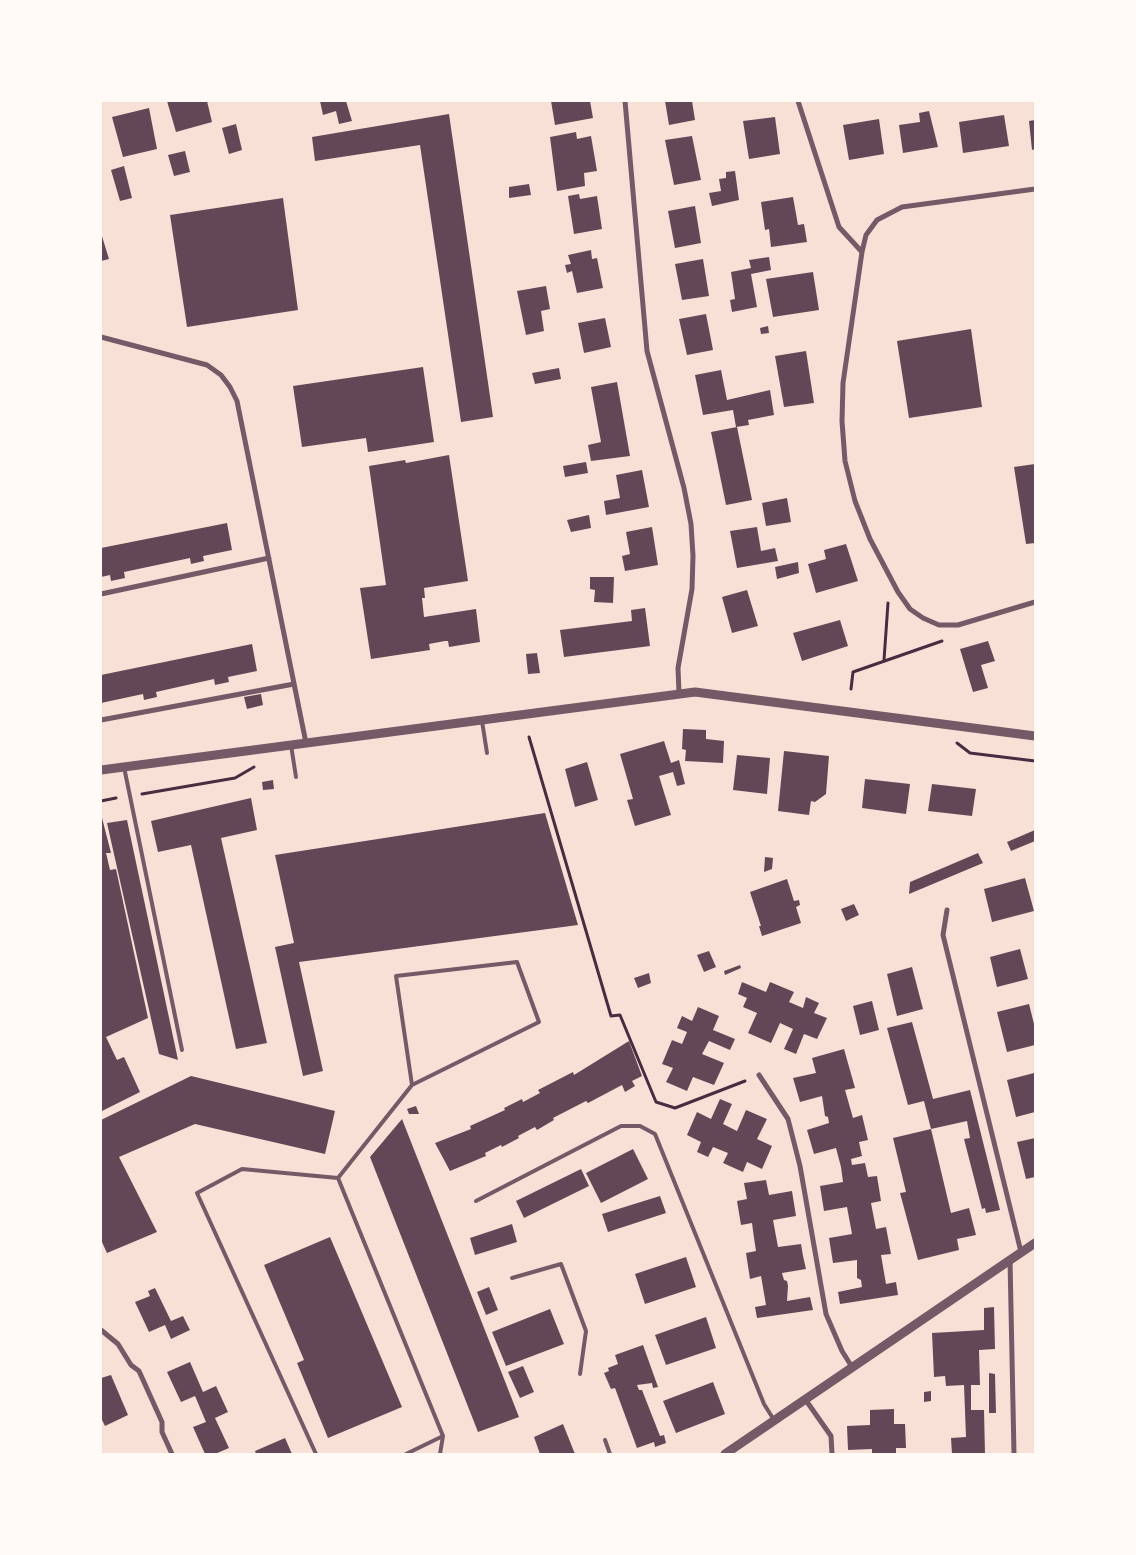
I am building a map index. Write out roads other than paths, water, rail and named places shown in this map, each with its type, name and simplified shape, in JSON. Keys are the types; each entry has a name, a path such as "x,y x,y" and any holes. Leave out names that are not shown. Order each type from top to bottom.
{"street":[{"path":"625,101 647,351 684,488 691,524 694,556 692,589 678,668 680,693"},
{"path":"798,101 839,227 862,252"},
{"path":"1035,189 902,207 876,220 866,235 862,252 843,383 842,421 845,461 855,501 870,539 898,592 910,609 923,618 939,625 958,624 1035,602"},
{"path":"101,337 207,365 221,375 230,387 237,401 306,743"},
{"path":"101,594 269,558"},
{"path":"101,720 294,684"},
{"path":"101,770 680,693 714,693 1035,736"},
{"path":"947,910 943,935 1021,1252"},
{"path":"760,1075 788,1119 800,1166 826,1314 842,1351 852,1367"},
{"path":"725,1454 804,1398 1035,1243"},
{"path":"1010,1260 1014,1454"},
{"path":"101,1330 118,1344 131,1365 140,1371 162,1422 162,1432 172,1454"},
{"path":"804,1398 831,1436 832,1454"}],"lane":[{"path":"482,719 487,753"},
{"path":"291,745 296,777"},
{"path":"124,767 182,1050"},
{"path":"338,1178 412,1085 539,1022 517,962 396,976 412,1085"},
{"path":"476,1201 621,1126 640,1126 655,1134 764,1404 774,1420"},
{"path":"316,1454 197,1193 242,1169 338,1178"},
{"path":"338,1178 444,1436 440,1454"},
{"path":"512,1278 562,1264 586,1331 580,1374"},
{"path":"406,1454 444,1436"},
{"path":"605,1440 610,1454"}]}
